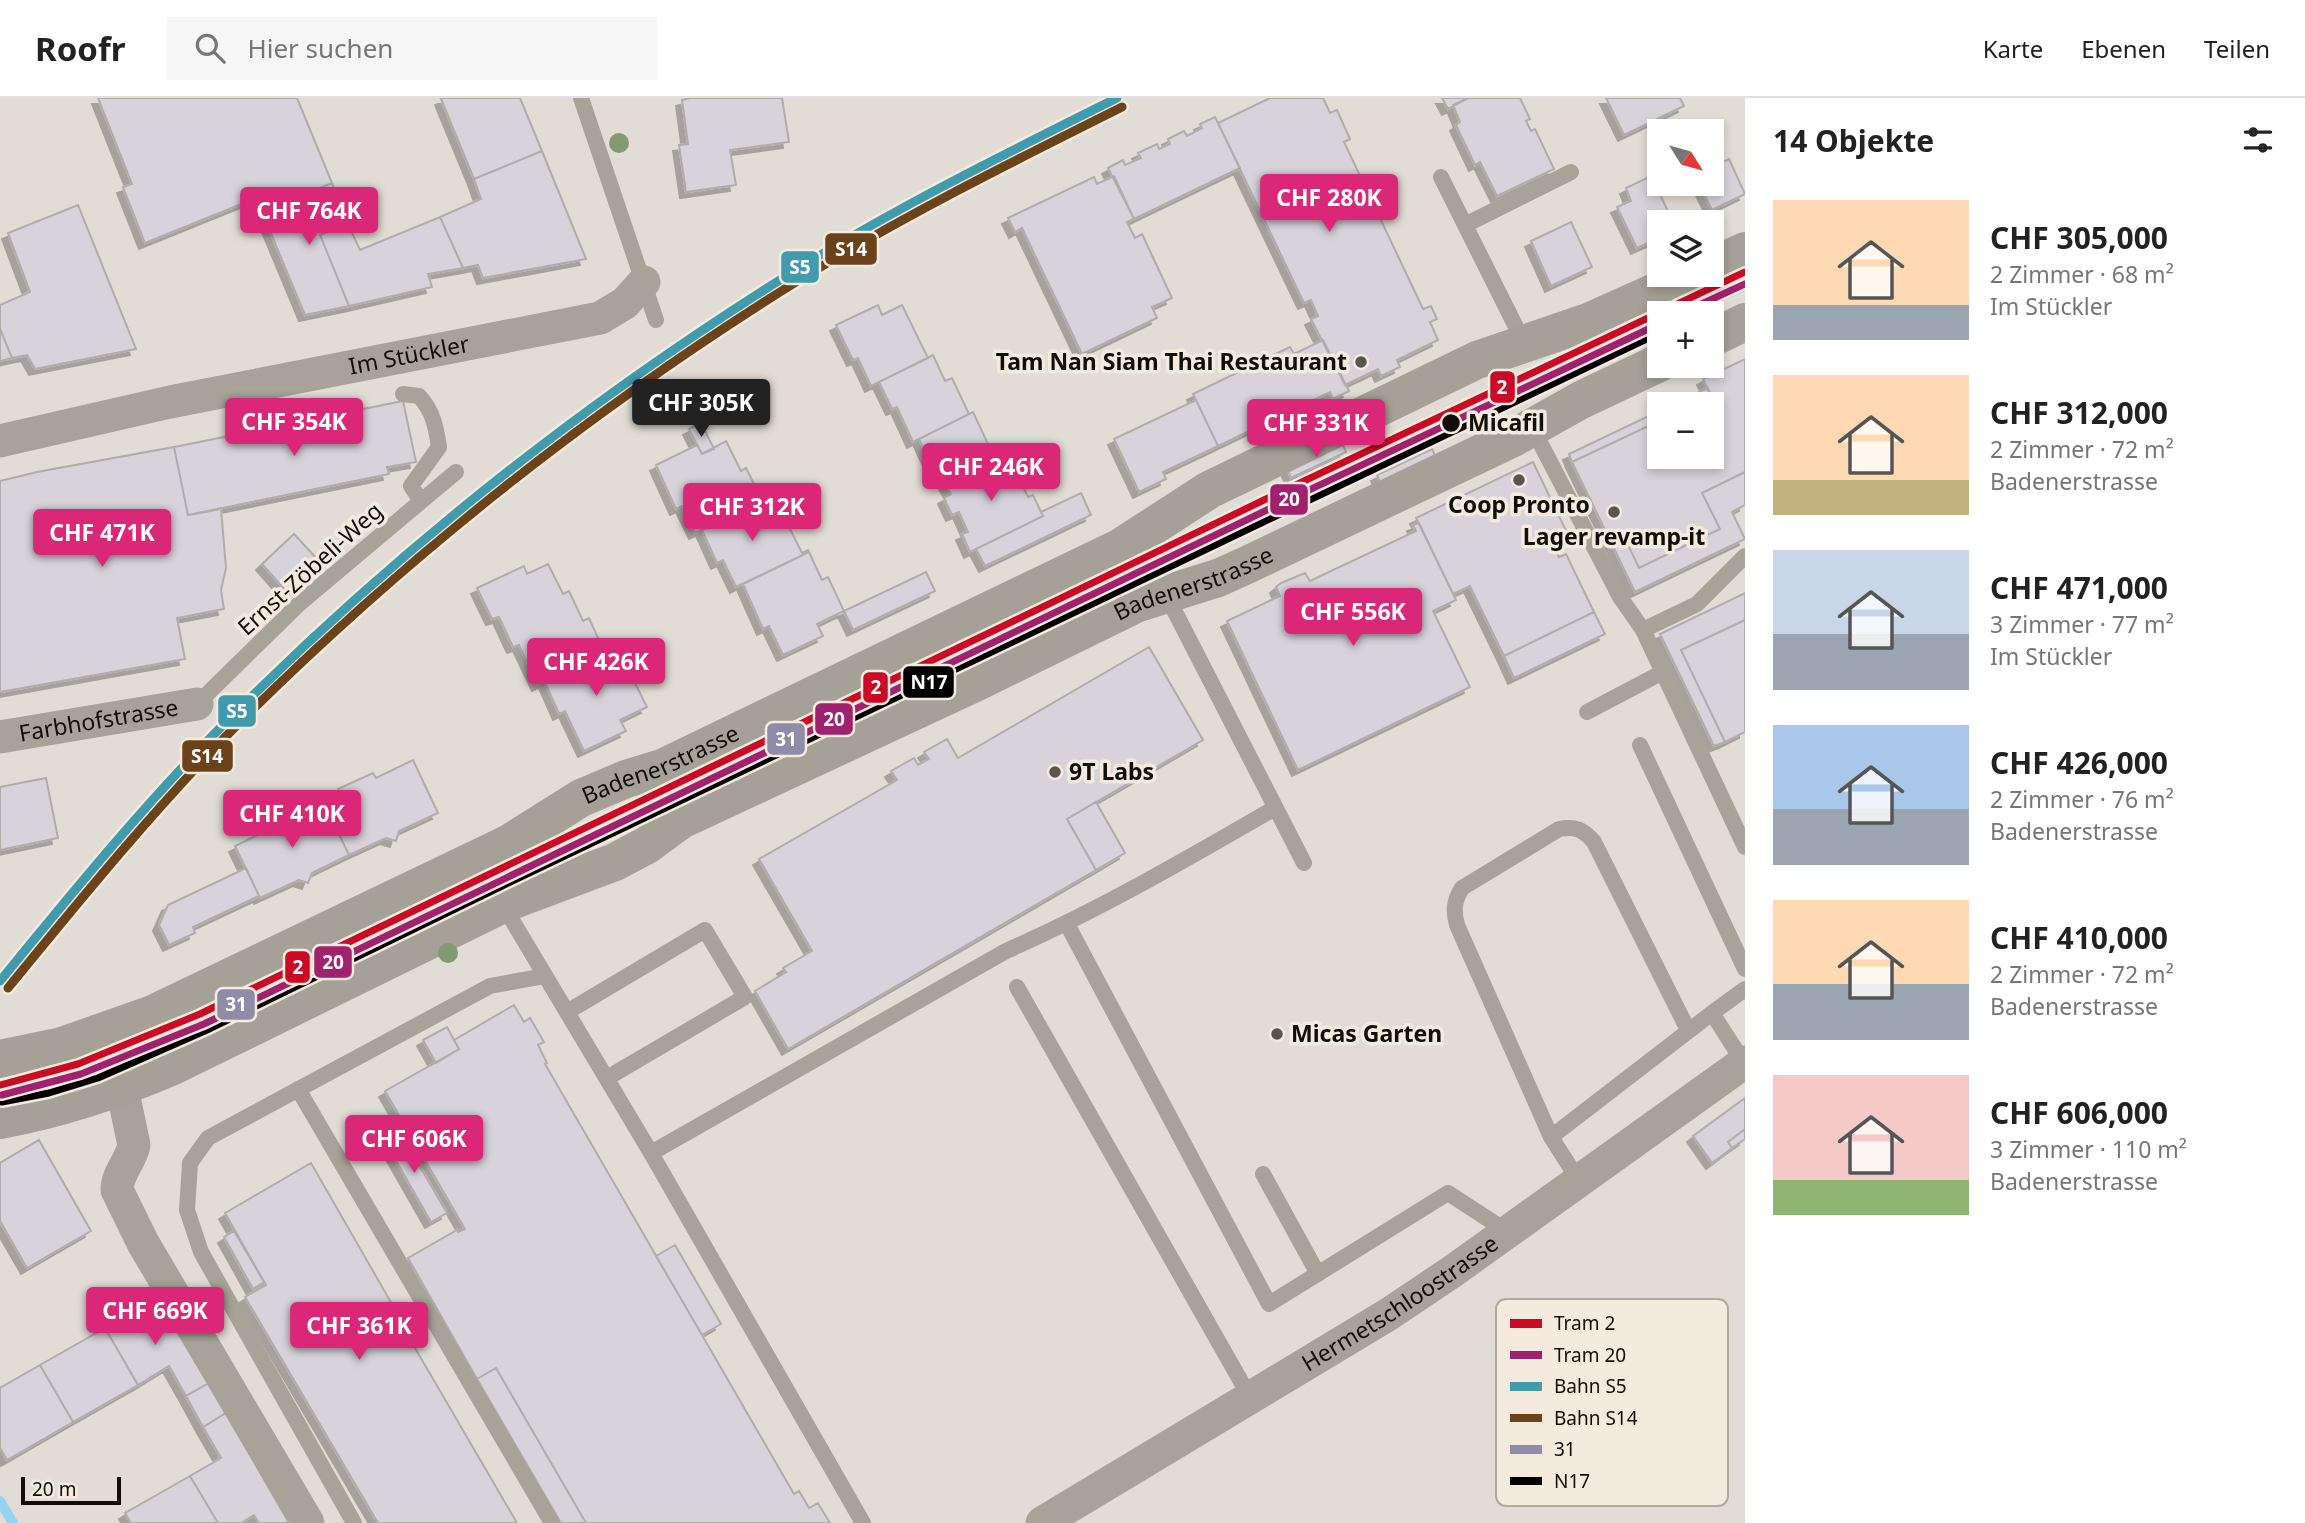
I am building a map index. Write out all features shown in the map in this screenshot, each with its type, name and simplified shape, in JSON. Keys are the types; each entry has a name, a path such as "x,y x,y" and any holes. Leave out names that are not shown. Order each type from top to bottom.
{"street":[{"path":"1724,261 1745,251"},
{"name":"Im Stückler","path":"0,442 170,402 600,318 625,303 644,282"},
{"name":"Badenerstrasse","path":"0,1059 62,1046 153,1014 508,844 581,798 626,779 662,768 1121,547 1209,490 1477,360 1588,322 1666,287"},
{"path":"1724,332 1745,322"},
{"name":"Badenerstrasse","path":"0,1120 39,1113 122,1088 173,1066 503,904 584,876 615,862 648,845 681,820 979,681 1138,603 1218,578 1249,564 1647,369"},
{"name":"Farbhofstrasse","path":"0,737 197,704"},
{"name":"Hermetschloostrasse","path":"1042,1523 1389,1314 1744,1062"},
{"path":"122,1088 135,1145 117,1181 117,1190 143,1243 307,1523"}],"lane":[{"path":"581,98 656,320"},
{"path":"1465,225 1572,172"},
{"path":"1441,177 1524,343"},
{"path":"1703,301 1745,282"},
{"path":"0,1092 46,1083 95,1068 202,1021 1647,327"},
{"path":"403,394 419,396 429,407 437,428 439,447 411,486 421,501"},
{"path":"1532,427 1620,597 1643,630 1745,847"},
{"name":"Ernst-Zöbeli-Weg","path":"197,704 300,603 456,472"},
{"path":"1643,630 1697,604 1745,556"},
{"path":"1174,610 1304,863"},
{"path":"1587,712 1663,672"},
{"path":"1640,745 1745,969"},
{"path":"651,1153 1006,951 1066,924 1195,855 1275,808"},
{"path":"1579,1181 1551,1138 1457,925 1455,900 1462,888 1559,829 1573,827 1585,832 1594,842 1688,1030"},
{"path":"503,904 651,1153 863,1523"},
{"path":"1066,924 1269,1304 1448,1194 1508,1232"},
{"path":"566,1012 705,930 745,997 607,1078"},
{"path":"354,1523 201,1252 187,1210 190,1163 208,1138 490,986 545,976"},
{"path":"1017,987 1251,1399"},
{"path":"1551,1138 1688,1030 1745,989"},
{"path":"1712,1013 1744,1062"},
{"path":"298,1089 552,1523"},
{"path":"1264,1174 1318,1274"}],"building":[{"path":"98,98 297,98 332,183 262,212 256,198 145,243 123,187 132,184"},
{"path":"520,98 542,151 474,179 441,99"},
{"path":"782,98 789,142 730,150 736,185 686,192 679,145 688,144 682,100"},
{"path":"1270,98 1323,98 1330,113 1337,110 1350,139 1344,142 1423,309 1431,306 1437,319 1430,322 1438,340 1397,360 1400,367 1381,376 1378,369 1345,385 1311,319 1318,316 1311,300 1304,303 1218,123"},
{"path":"1442,98 1468,98 1448,109"},
{"path":"1468,98 1520,98 1530,119 1526,121 1531,131 1535,129 1554,169 1497,196 1480,162 1475,165 1456,125 1460,122 1453,105"},
{"path":"1606,98 1680,98 1684,106 1657,119 1647,119 1647,124 1624,135"},
{"path":"1215,117 1240,168 1134,219 1108,168 1123,160 1125,165 1141,158 1138,153 1157,144 1159,149 1170,144 1168,139 1184,131 1187,136 1202,128 1200,124"},
{"path":"542,151 586,259 483,278 478,265 463,268 440,217 481,199 474,179"},
{"path":"1729,159 1745,194 1712,210 1705,196 1724,196 1724,161"},
{"path":"1114,176 1134,219 1127,222 1135,238 1142,234 1172,298 1152,307 1157,318 1082,354 1022,228 1015,232 1008,218 1094,177 1097,184"},
{"path":"1647,178 1647,196 1661,196 1667,210 1647,210 1647,243 1637,248 1617,207 1631,201 1626,188"},
{"path":"332,183 348,224 320,235 349,306 305,315 262,212"},
{"path":"78,205 136,349 35,369 27,355 12,358 0,329 0,305 30,292 8,233"},
{"path":"440,217 463,268 428,274 432,287 349,306 320,235 348,224 360,250"},
{"path":"1571,222 1592,267 1551,286 1531,241"},
{"path":"878,305 882,315 902,305 928,358 871,386 858,358 853,360 836,325"},
{"path":"0,329 12,358 0,361"},
{"path":"1323,340 1349,391 1333,399 1330,392 1218,446 1193,394 1290,347 1294,354"},
{"path":"933,355 945,381 952,378 969,414 913,442 897,407 892,409 879,382"},
{"path":"1745,359 1745,472 1702,493 1720,529 1639,568 1622,532 1609,538 1572,462 1647,427 1647,469 1724,469 1724,392 1709,392 1703,379 1724,378 1724,369"},
{"path":"1196,400 1218,446 1163,472 1166,479 1139,492 1114,439"},
{"path":"403,401 416,462 387,467 389,474 188,515 174,447"},
{"path":"973,412 996,461 946,485 941,474 937,477 919,439"},
{"path":"1647,417 1647,427 1572,462 1569,454"},
{"path":"701,423 714,449 702,454 689,429"},
{"path":"1341,440 1346,452 1291,478 1286,466"},
{"path":"726,441 741,471 746,468 761,498 767,495 768,498 695,533 682,506 676,509 656,465 697,445 702,454"},
{"path":"174,447 188,515 221,509 226,568 221,590 224,609 177,618 185,659 0,692 0,481"},
{"path":"1432,449 1437,460 1382,487 1377,475"},
{"path":"1008,455 1028,497 1033,495 1043,516 970,552 962,534 968,532 959,512 952,515 944,498 951,494 946,485"},
{"path":"1533,462 1570,539 1554,547 1559,557 1566,554 1594,612 1504,656 1470,586 1453,594 1416,518"},
{"path":"1745,472 1745,505 1732,512 1745,539 1635,592 1609,538 1622,532 1639,568 1720,529 1702,493"},
{"path":"1081,493 1091,515 985,566 976,549 1043,516 1041,512"},
{"path":"768,498 782,525 787,523 802,553 808,550 809,552 736,587 723,560 717,563 702,530"},
{"path":"1419,523 1456,600 1433,611 1470,687 1298,770 1227,621 1280,596 1276,587 1281,583 1305,573 1310,581 1416,531 1413,525"},
{"path":"294,534 319,561 285,590 262,564"},
{"path":"809,552 822,580 828,577 844,611 817,624 823,636 783,655 769,626 763,629 743,584"},
{"path":"548,564 563,594 569,591 583,621 589,618 603,649 609,645 611,649 538,685 519,645 513,647 499,617 492,619 477,588 524,566 527,574"},
{"path":"926,572 935,591 853,630 844,611"},
{"path":"1745,593 1745,620 1681,650 1725,742 1714,746 1660,634"},
{"path":"1594,612 1605,634 1514,678 1504,656"},
{"path":"1745,620 1745,732 1725,742 1681,650"},
{"path":"1149,647 1203,740 1067,819 1096,870 788,1049 755,991 786,972 783,968 812,951 759,859 897,780 891,771 914,758 918,765 929,759 924,752 947,739 958,758"},
{"path":"611,649 624,676 630,673 647,707 620,720 626,731 584,751 565,711 559,714 544,680"},
{"path":"413,760 438,813 399,831 396,841 386,838 349,855 324,803 341,795 338,789 373,773 376,778"},
{"path":"46,778 58,838 0,850 0,787"},
{"path":"1096,802 1125,853 1096,870 1067,819"},
{"path":"324,803 349,855 312,873 308,883 299,880 260,898 235,846 272,828 270,823 304,806 307,812"},
{"path":"246,868 259,896 193,927 195,933 169,945 159,925 168,905"},
{"path":"514,1005 524,1022 530,1018 544,1042 538,1045 547,1063 545,1064 794,1494 799,1491 809,1508 818,1503 830,1523 586,1523 496,1368 477,1379 408,1258 457,1230 458,1232 465,1229 385,1091 459,1049 454,1040"},
{"path":"447,1027 459,1049 436,1063 423,1040"},
{"path":"1745,1098 1745,1129 1728,1142 1732,1148 1712,1163 1693,1136"},
{"path":"397,1127 447,1213 431,1222 382,1136"},
{"path":"1745,1129 1745,1139 1732,1148 1728,1142"},
{"path":"39,1140 91,1231 27,1268 0,1221 0,1163"},
{"path":"311,1163 517,1523 378,1523 245,1297 266,1285 225,1213"},
{"path":"234,1231 264,1282 253,1289 224,1237"},
{"path":"675,1245 721,1324 702,1335 656,1256"},
{"path":"158,1297 209,1383 186,1396 169,1366 138,1385 105,1328"},
{"path":"105,1328 138,1385 73,1422 40,1365"},
{"path":"40,1365 73,1422 7,1460 0,1448 0,1388"},
{"path":"496,1368 586,1523 561,1523 477,1379"},
{"path":"209,1383 226,1413 203,1427 186,1396"},
{"path":"226,1413 289,1523 259,1523 254,1515 241,1523 218,1523 190,1476 221,1458 203,1427"},
{"path":"190,1476 218,1523 131,1523 125,1513"}],"waterway":[{"path":"0,1501 13,1523"}],"tram line":[{"name":"2","path":"0,1085 78,1064 200,1014 1264,500 1745,272"},
{"name":"20","path":"1708,301 1745,284"},
{"name":"20","path":"2,1095 81,1074 204,1024 1269,509 1647,330"}],"rail line":[{"name":"S5","path":"0,981 86,877 206,742 368,588 506,473 649,367 799,268 916,201 1117,98"},
{"name":"S14","path":"8,988 153,816 245,717 375,595 512,481 655,375 804,277 921,210 1122,107"}],"transit line":[{"name":"31","path":"1703,301 1745,282"},
{"name":"31","path":"0,1092 46,1083 95,1068 202,1021 1647,327"},
{"name":"N17","path":"2,1102 49,1093 98,1078 207,1030 500,887 1647,339"}],"place":[{"name":"Tam Nan Siam Thai Restaurant","path":"1361,362"},
{"name":"Micafil","path":"1451,423"},
{"name":"Coop Pronto","path":"1519,480"},
{"name":"Lager revamp-it","path":"1614,512"},
{"name":"9T Labs","path":"1055,772"},
{"name":"Micas Garten","path":"1277,1034"}]}
